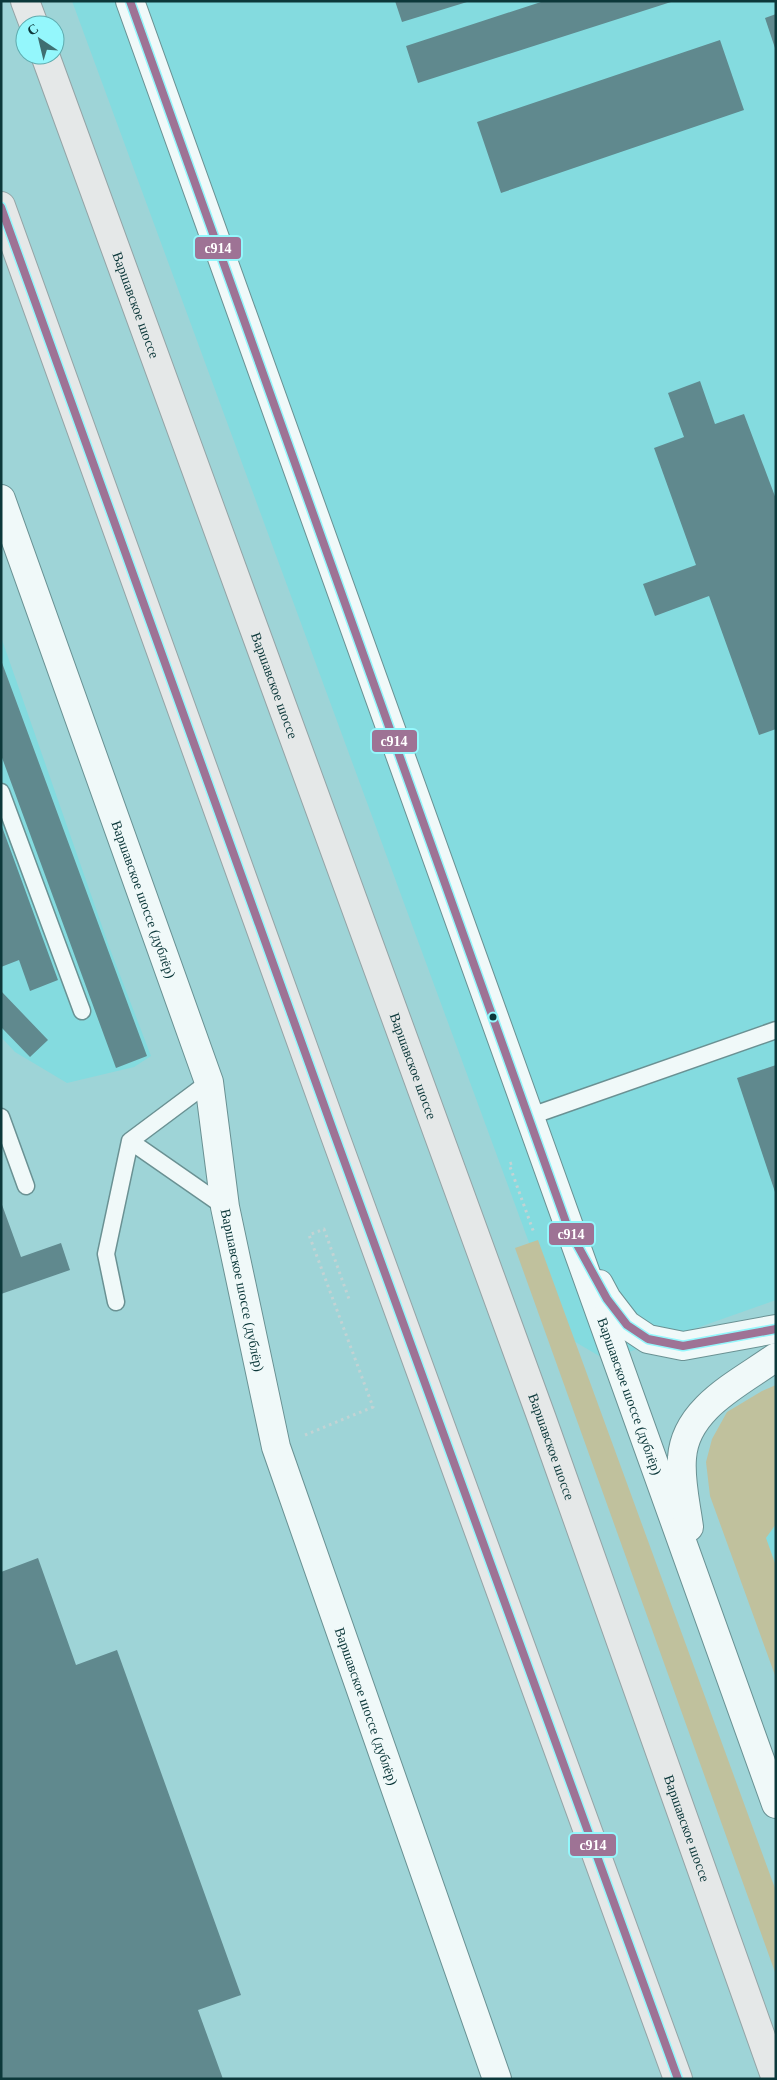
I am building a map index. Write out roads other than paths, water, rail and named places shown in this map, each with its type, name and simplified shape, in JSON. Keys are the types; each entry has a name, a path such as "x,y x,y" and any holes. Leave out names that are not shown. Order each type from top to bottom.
{"main road":[{"path":"25,1 30,15"},
{"name":"Варшавское шоссе (дублёр)","path":"130,1 528,1117 776,1804"},
{"name":"Варшавское шоссе","path":"49,65 539,1409 776,2079"},
{"path":"1,206 327,1114 678,2079"},
{"name":"Варшавское шоссе (дублёр)","path":"1,499 209,1082 225,1208 276,1447 497,2079"},
{"path":"568,1228 607,1299 628,1325 648,1339 683,1346 776,1328"},
{"path":"698,1588 682,1479 682,1456 688,1435 699,1414 723,1394 776,1357"}],"lane":[{"path":"1,792 82,1011"},
{"path":"528,1117 776,1030"},
{"path":"116,1302 106,1254 130,1141 209,1082"},
{"path":"1,1117 26,1186"},
{"path":"130,1141 225,1208"}]}
